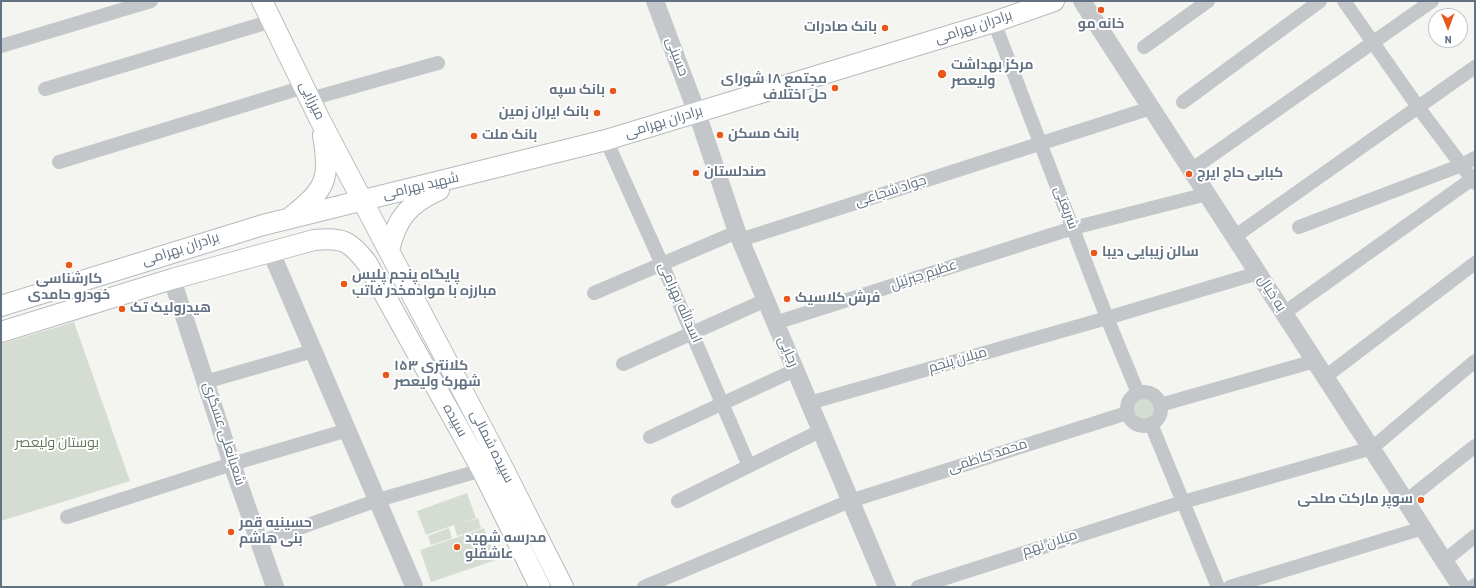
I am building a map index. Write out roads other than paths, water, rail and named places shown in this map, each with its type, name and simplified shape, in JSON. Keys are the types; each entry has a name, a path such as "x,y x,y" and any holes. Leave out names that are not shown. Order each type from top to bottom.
{"main road":[{"name":"میرزایی","path":"262,1 320,120 364,200"},
{"name":"برادران بهرامی","path":"479,173 606,140 697,113 994,22 1054,1"},
{"path":"275,251 288,239 292,228 288,223 282,220 313,197 322,186 326,176 327,162 320,120"},
{"path":"389,250 393,233 404,214 420,198 479,173"},
{"name":"شهید بهرامی","path":"364,200 479,173"},
{"name":"برادران بهرامی","path":"5,304 282,220 364,200"},
{"name":"سپیده شمالی","path":"364,200 563,587"},
{"name":"برادران بهرامی","path":"1,332 172,279 275,251 330,238 345,241"},
{"name":"سپیده","path":"345,241 356,249 367,263 482,470 540,587"},
{"path":"458,428 477,418"},
{"path":"522,551 540,543"}],"street":[{"path":"1,46 151,1"},
{"name":"حسینی","path":"655,1 697,113"},
{"name":"به خیال","path":"1082,1 1462,587"},
{"path":"1144,47 1208,1"},
{"path":"1183,102 1320,1"},
{"path":"1284,313 1473,181 1418,107 1344,1"},
{"path":"1191,170 1432,1"},
{"path":"45,89 272,21"},
{"name":"شریعتی","path":"994,22 1107,318 1138,393"},
{"path":"59,162 307,93 438,63"},
{"path":"1234,237 1475,67"},
{"name":"جواد شجاعی","path":"594,293 662,264 739,236 1041,144 1151,108"},
{"name":"رجایی","path":"697,113 739,236 887,587"},
{"name":"اسدالله بهرامی","path":"606,140 750,466"},
{"path":"1299,227 1462,165 1475,158"},
{"name":"عظیم جبرئیل","path":"775,324 1073,228 1207,194"},
{"path":"275,251 313,351 378,500 413,586"},
{"path":"1325,377 1475,263"},
{"name":"میلان پنجم","path":"809,403 1107,318 1258,273"},
{"name":"شعبانعلی عسگری","path":"172,279 232,464 275,587"},
{"path":"623,364 766,300"},
{"path":"205,382 313,351"},
{"path":"1160,405 1315,361"},
{"path":"1372,448 1475,361"},
{"path":"650,437 795,370"},
{"path":"1138,393 1149,393 1158,400 1160,405 1159,416 1151,424 1139,425 1130,418 1127,413 1130,399 1138,393"},
{"name":"محمد کاظمی","path":"644,587 850,501 1127,413"},
{"path":"1151,424 1218,587"},
{"path":"67,517 232,464 348,430"},
{"path":"678,501 820,431"},
{"path":"1406,501 1475,446"},
{"name":"میلان نهم","path":"918,587 1183,502 1372,448"},
{"path":"260,542 378,500 482,470"},
{"path":"1230,587 1423,528"},
{"path":"1444,561 1475,536"}],"place":[{"name":"خانه مو","path":"1101,10"},
{"name":"بانک صادرات","path":"885,28"},
{"name":"مرکز بهداشت ولیعصر","path":"942,74"},
{"name":"مجتمع ۱۸ شورای حل اختلاف","path":"835,88"},
{"name":"بانک سپه","path":"613,91"},
{"name":"بانک ایران زمین","path":"597,113"},
{"name":"بانک مسکن","path":"720,135"},
{"name":"بانک ملت","path":"474,136"},
{"name":"صندلستان","path":"696,173"},
{"name":"کبابی حاج ایرج","path":"1189,174"},
{"name":"سالن زیبایی دیبا","path":"1094,253"},
{"name":"کارشناسی خودرو حامدی","path":"69,265"},
{"name":"پایگاه پنجم پلیس مبارزه با موادمخدر فاتب","path":"344,284"},
{"name":"فرش کلاسیک","path":"787,299"},
{"name":"هیدرولیک تک","path":"122,309"},
{"name":"کلانتری ۱۵۳ شهرک ولیعصر","path":"386,375"},
{"name":"سوپر مارکت صلحی","path":"1421,500"},
{"name":"حسینیه قمر بنی هاشم","path":"231,532"},
{"name":"مدرسه شهید عاشقلو","path":"457,547"}],"park label":[{"name":"بوستان ولیعصر","path":"57,444"}]}
